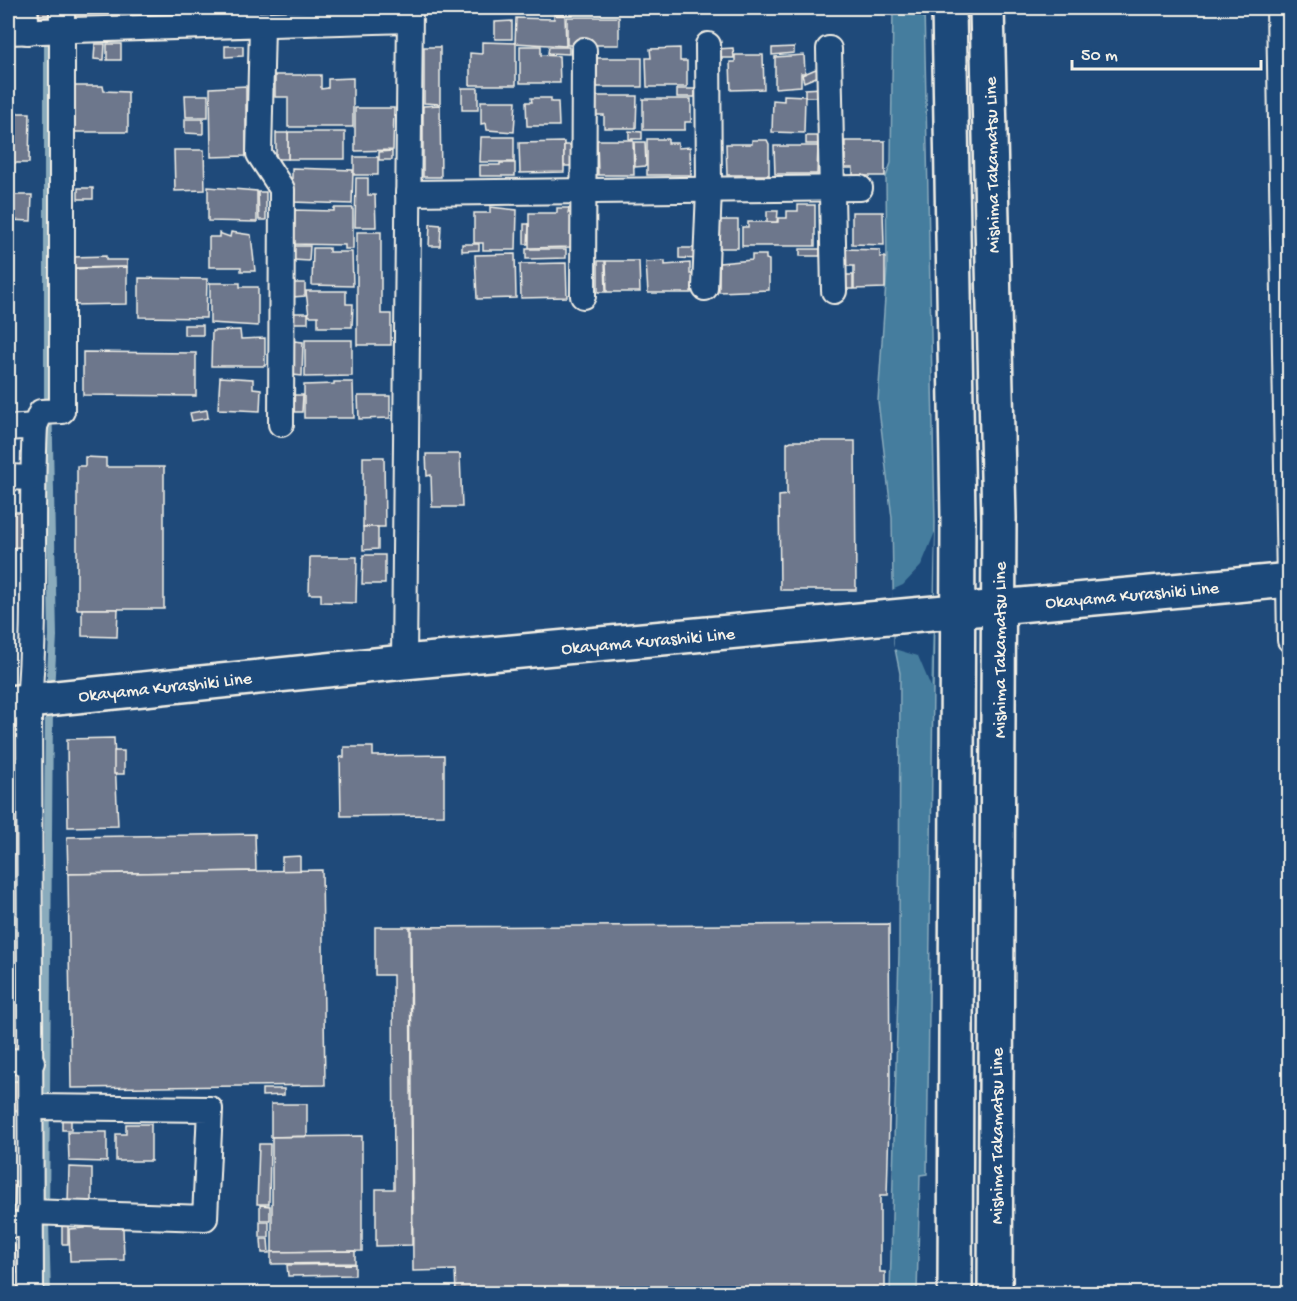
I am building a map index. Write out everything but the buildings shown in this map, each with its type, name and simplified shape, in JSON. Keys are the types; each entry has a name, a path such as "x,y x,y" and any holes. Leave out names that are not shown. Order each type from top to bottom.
{"main road":[{"path":"949,8 958,493 945,613 955,1293"},
{"name":"Mishima Takamatsu Line","path":"987,8 999,606 995,1293"},
{"name":"Okayama Kurashiki Line","path":"32,700 404,662 1289,580"}],"street":[{"path":"8,428 62,411 42,28 25,8"},
{"path":"1279,8 1290,640"},
{"path":"42,28 262,24 410,14 404,662"},
{"path":"262,24 259,154 282,189 281,424"},
{"path":"705,288 709,190 708,45"},
{"path":"829,49 834,291"},
{"path":"583,296 584,50"},
{"path":"408,193 860,188"},
{"path":"31,1293 31,1217 41,1107 32,1062 32,478 45,416"},
{"path":"8,477 32,478"},
{"path":"8,1061 32,1062"},
{"path":"31,1217 205,1218 210,1109 41,1107"}],"shaded area":[{"path":"893,8 924,8 935,522 927,1174 920,1175 917,1294 890,1293 899,953 900,673 894,644 892,518 878,401 887,268 886,177 891,163"},
{"path":"8,989 24,989 23,1042 13,1053 8,1053"}],"pier":[{"path":"935,532 931,687 918,656 894,649 892,590 903,585 921,566"}],"waterway":[{"path":"48,35 48,394 53,636 50,692"},
{"path":"47,1294 45,1223 49,707"}]}
